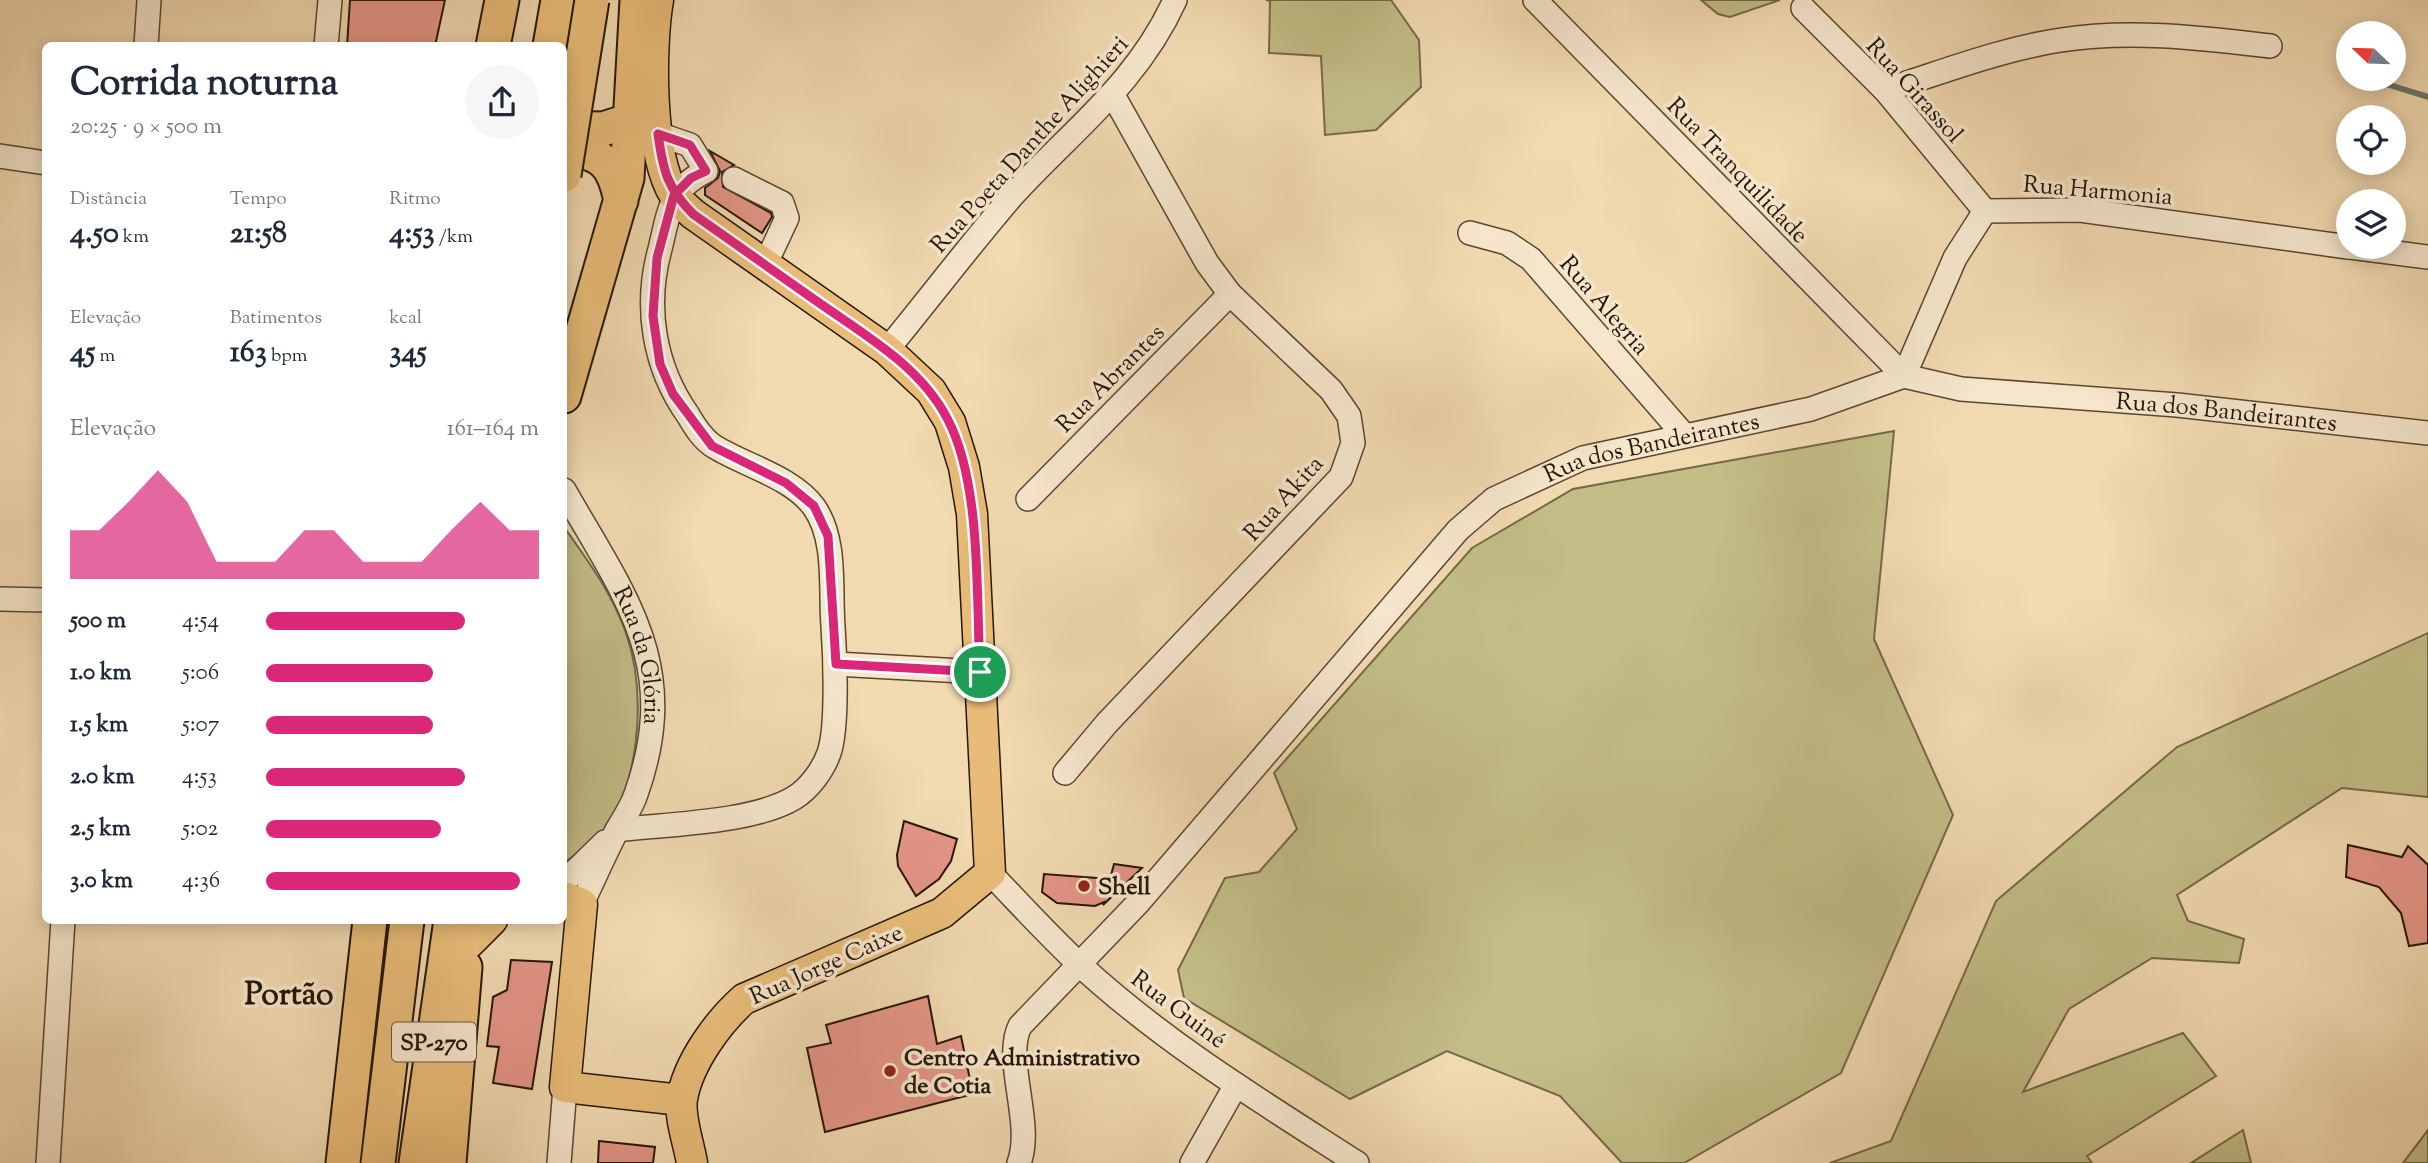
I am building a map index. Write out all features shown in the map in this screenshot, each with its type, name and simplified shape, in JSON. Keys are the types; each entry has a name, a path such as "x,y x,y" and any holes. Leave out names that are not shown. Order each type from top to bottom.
{"highway":[{"path":"494,42 502,0"},
{"path":"552,42 558,0"},
{"path":"567,156 592,0"},
{"path":"567,386 627,178 645,127 637,0"},
{"path":"567,128 645,127"},
{"path":"567,148 590,152 603,159 611,168 621,203"},
{"path":"343,1163 370,924"},
{"name":"SP-270","path":"378,1163 407,924"},
{"path":"449,1163 472,926"},
{"name":"SP-270","path":"416,1163 472,926"}],"main road":[{"path":"658,0 654,61 645,127 674,195 693,214 887,350 931,391 950,422 964,467 972,514 990,873"},
{"name":"Rua Jorge Caixe","path":"681,1100 702,1048 723,1018 744,999 942,913 990,873"},
{"path":"570,895 565,1087 681,1100 692,1163"}],"street":[{"path":"146,42 149,0"},
{"path":"327,42 330,0"},
{"name":"Rua Poeta Danthe Alighieri","path":"887,350 1011,198 1059,145 1113,95 1148,53 1175,0"},
{"name":"Rua Tranquilidade","path":"1535,0 1904,376"},
{"name":"Rua Girassol","path":"1803,8 1885,90 1984,211"},
{"path":"1885,90 1994,55 2061,40 2133,35 2270,46"},
{"name":"Rua Akita","path":"1065,773 1107,723 1341,477 1353,443 1349,416 1331,390 1230,294 1207,263 1113,95"},
{"path":"0,156 42,162"},
{"path":"734,179 782,203 787,218 765,265"},
{"path":"617,830 758,813 795,797 821,771 830,750 836,664 828,536 814,506 786,483 712,446 673,394 660,364 653,316 657,258 674,195"},
{"name":"Rua Harmonia","path":"1984,211 2080,210 2336,245"},
{"path":"1904,376 1955,258 1984,211"},
{"name":"Rua Alegria","path":"1470,233 1507,243 1531,260 1684,435"},
{"name":"Rua Harmonia","path":"2406,254 2428,257"},
{"name":"Rua Abrantes","path":"1028,499 1230,294"},
{"name":"Rua dos Bandeirantes","path":"1019,1163 1023,1135 1017,1032 1138,903 1458,530 1494,499 1583,458 1811,409 1904,376 1961,389 2177,405 2428,433"},
{"name":"Rua da Glória","path":"567,495 629,604 646,644 654,688 644,769 635,796 617,830 570,895"},
{"path":"0,599 42,600"},
{"path":"836,664 980,672"},
{"name":"Rua Guiné","path":"990,873 1080,965 1150,1023 1237,1085 1357,1163"},
{"path":"48,1163 63,924"},
{"path":"1192,1163 1237,1085"},
{"path":"559,1163 565,1087"}],"shaded area":[{"path":"1266,0 1391,0 1419,40 1421,87 1376,130 1325,135 1321,56 1269,53 1270,1"},
{"path":"1701,0 1780,0 1730,17 1718,14"},
{"path":"1894,431 1874,639 1953,815 1841,1073 1684,1163 1622,1163 1560,1096 1447,1051 1350,1099 1184,998 1178,970 1225,878 1259,872 1297,829 1274,773 1472,548 1573,489"},
{"path":"567,531 599,578 620,618 632,654 638,701 635,750 623,796 609,823 567,861"},
{"path":"2428,633 2428,797 2342,788 2177,895 2188,921 2244,939 2239,963 2152,958 2069,1009 2023,1092 2183,1033 2216,1076 2087,1156 2092,1163 1830,1163 1891,1141 1996,901 2177,747"},
{"path":"2243,1130 2251,1163 2191,1163"},
{"path":"2428,1130 2428,1163 2403,1163"}],"building":[{"path":"350,0 445,0 436,42 347,42"},
{"path":"710,151 734,165 722,172 723,187 771,213 772,217 762,233 705,195 705,188 718,178 720,171"},
{"path":"904,821 957,839 951,861 939,879 916,896 898,866 897,855"},
{"path":"2348,845 2402,857 2408,846 2428,865 2428,943 2409,946 2401,913 2379,887 2346,877"},
{"name":"Shell","path":"1114,864 1142,868 1103,905 1104,902 1095,906 1057,903 1042,892 1044,874 1110,879"},
{"path":"511,960 552,962 532,1089 493,1083 499,1047 487,1046 493,997 507,990"},
{"name":"Centro Administrativo de Cotia","path":"928,996 937,1044 961,1036 973,1094 825,1132 807,1048 831,1043 826,1025"},
{"path":"599,1141 655,1147 653,1163 598,1163"}],"waterway":[{"path":"2406,90 2428,97"}],"place":[{"name":"Shell","path":"1084,886"},
{"name":"Centro Administrativo de Cotia","path":"890,1071"}],"district":[{"name":"Portão","path":"289,993"}],"route":[{"path":"980,672 836,664 828,536 814,506 786,483 712,446 673,394 660,364 653,316 657,258 674,195 691,178 706,171 690,145 658,134 663,168 674,195 693,214 887,350 931,391 950,422 964,467 972,514 980,672"}]}
